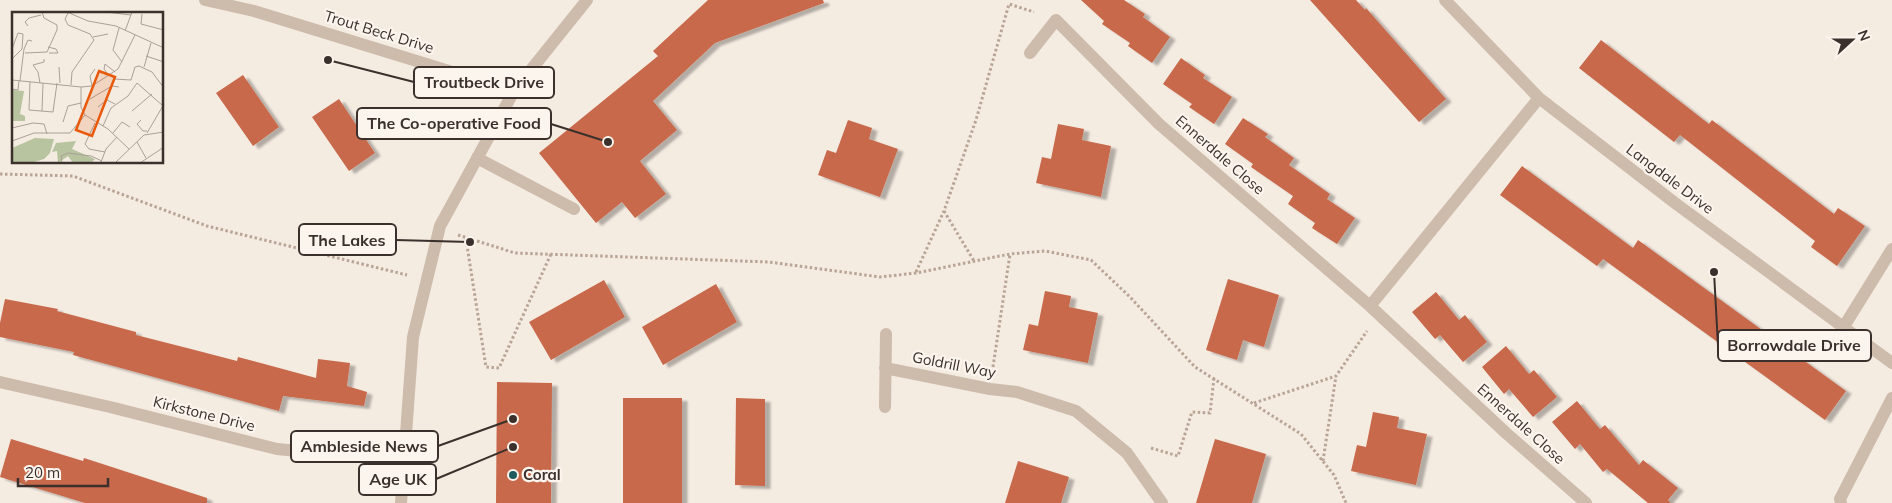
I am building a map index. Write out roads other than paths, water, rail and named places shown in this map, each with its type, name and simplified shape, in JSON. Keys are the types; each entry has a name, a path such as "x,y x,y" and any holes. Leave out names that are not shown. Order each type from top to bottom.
{"street":[{"name":"Trout Beck Drive","path":"205,0 254,11 514,91"},
{"path":"401,503 414,337 440,226 514,91 587,0"},
{"name":"Langdale Drive","path":"1445,0 1539,98 1667,198 1892,363"},
{"name":"Ennerdale Close","path":"1030,53 1056,20 1159,124 1375,310 1506,433 1586,503"},
{"path":"1375,310 1539,98"},
{"path":"478,158 574,208"},
{"path":"1843,328 1892,249"},
{"path":"885,407 886,334"},
{"name":"Goldrill Way","path":"885,368 990,389 1017,392 1076,411 1127,453 1162,503"},
{"name":"Kirkstone Drive","path":"0,382 110,407 277,449 403,461"},
{"path":"1841,503 1840,500 1892,398"}],"place":[{"name":"Troutbeck Drive","path":"328,60"},
{"name":"The Co-operative Food","path":"608,142"},
{"name":"The Lakes","path":"470,242"},
{"name":"Borrowdale Drive","path":"1714,272"},
{"name":"Ambleside News","path":"513,419"},
{"name":"Age UK","path":"513,447"},
{"name":"Coral","path":"513,475"}]}
